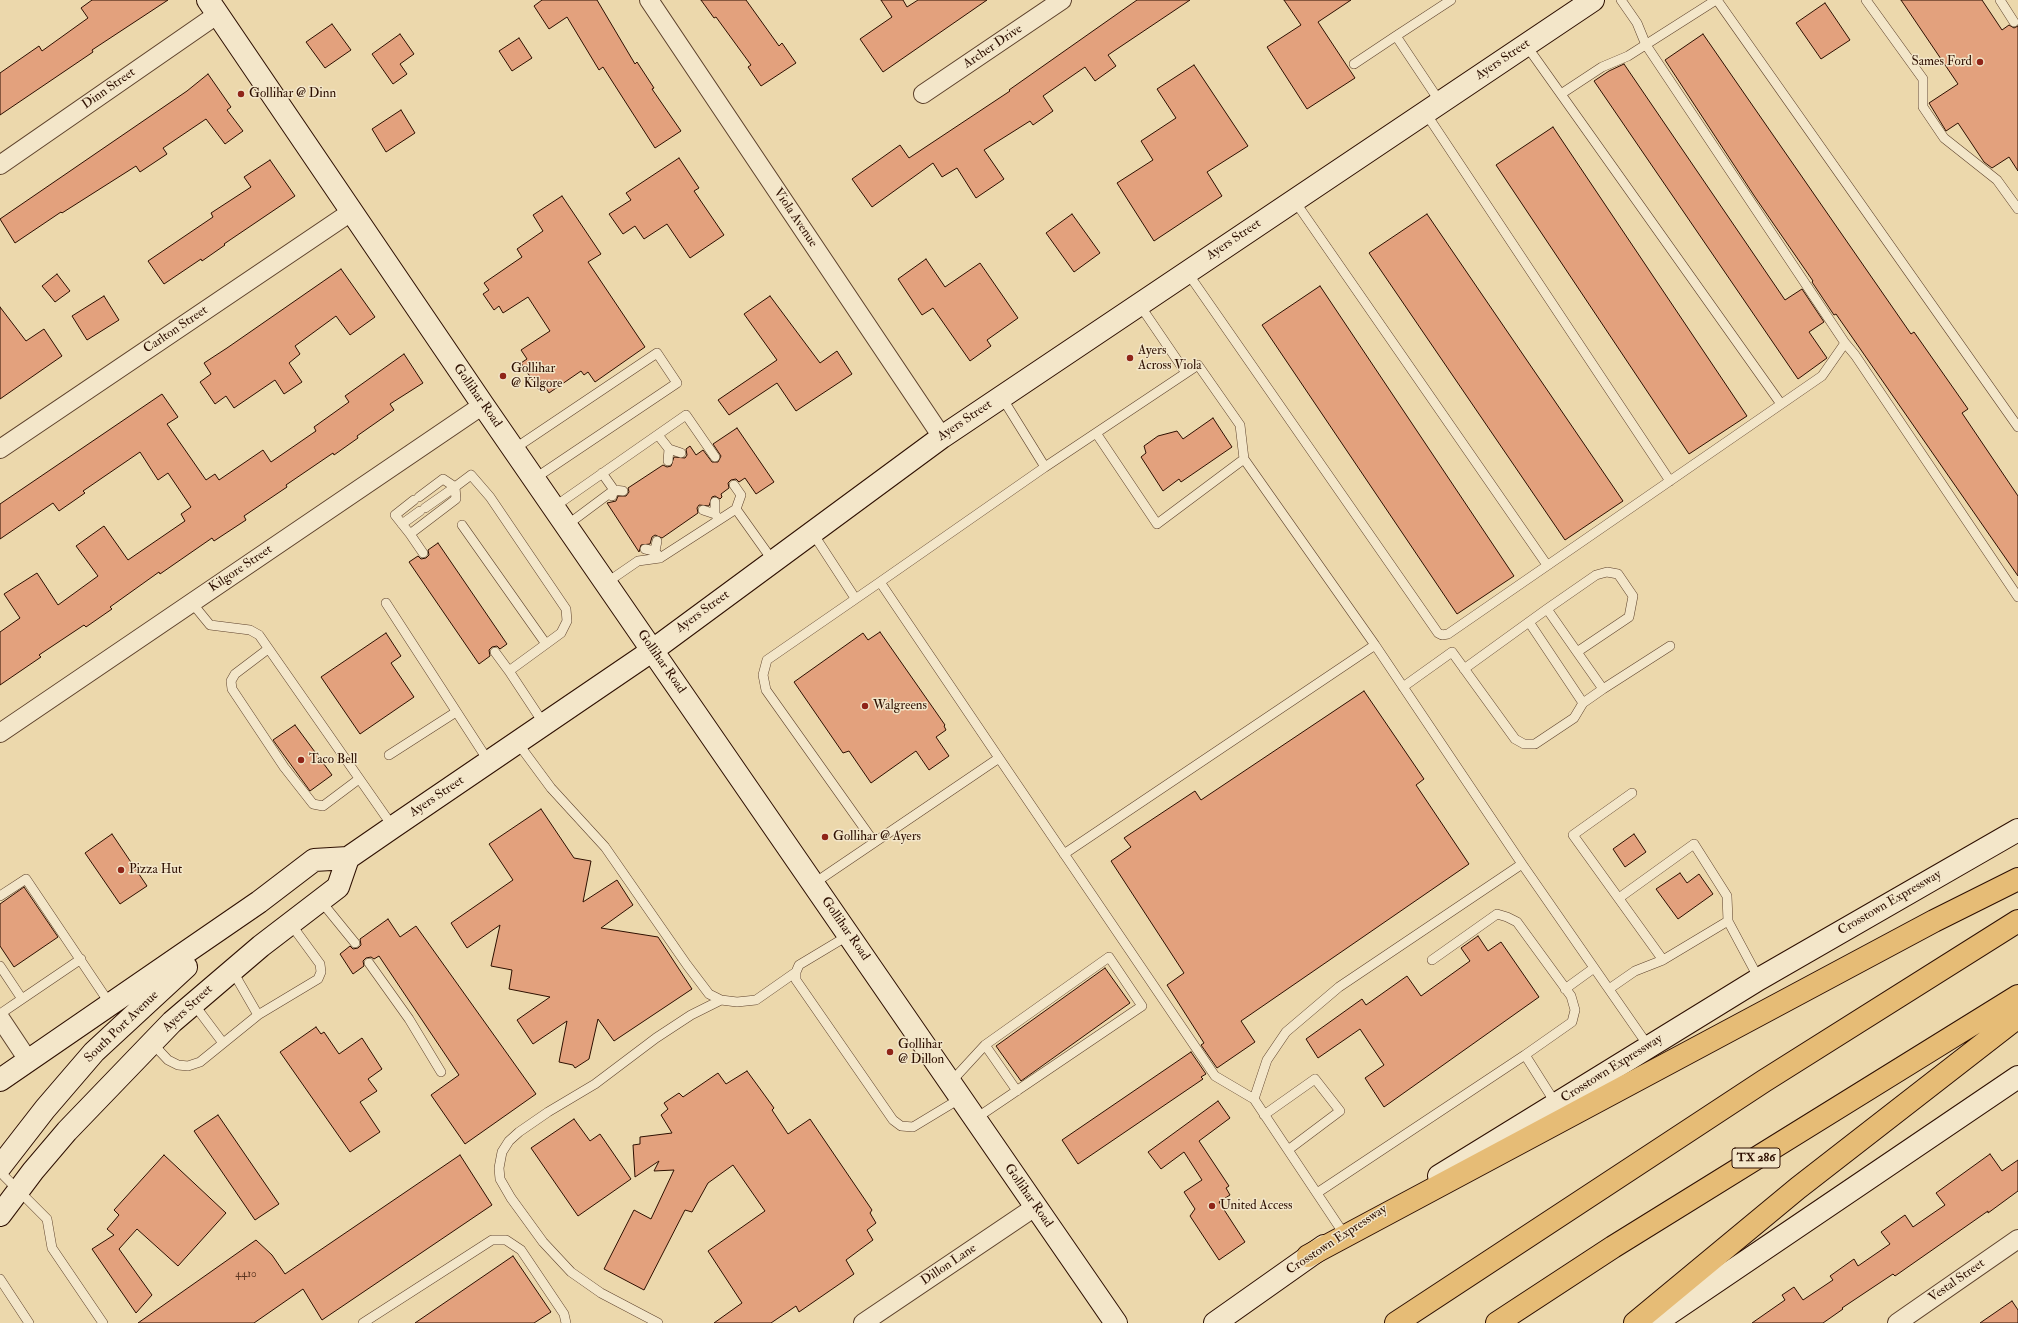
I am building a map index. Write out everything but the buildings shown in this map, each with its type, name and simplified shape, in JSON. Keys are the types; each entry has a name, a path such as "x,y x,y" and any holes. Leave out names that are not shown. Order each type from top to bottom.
{"highway":[{"path":"1308,1256 1927,925 2018,879"},
{"path":"1764,1082 2018,904"},
{"path":"1396,1323 1764,1082 2018,921"},
{"name":"TX 286","path":"1497,1323 1620,1242 2018,996"},
{"path":"1635,1323 1798,1188 2018,1017"}],"main road":[{"name":"Ayers Street","path":"18,1191 33,1171 68,1131 152,1043 194,1003 290,923 338,887 348,858 653,650 942,437 1001,396 1593,0"},
{"name":"Gollihar Road","path":"213,7 483,405 1116,1323"},
{"name":"Crosstown Expressway","path":"1215,1323 1239,1314 1308,1256 1759,979 2018,830"},
{"path":"0,1080 259,902 314,860 348,858"},
{"name":"South Port Avenue","path":"2,1163 45,1109 94,1052 149,999 259,902"},
{"path":"1655,1323 2018,1077"},
{"path":"0,1214 18,1191"}],"street":[{"name":"Viola Avenue","path":"649,0 942,437"},
{"name":"Archer Drive","path":"923,94 1062,0"},
{"name":"Dinn Street","path":"0,164 213,7"},
{"name":"Carlton Street","path":"0,449 351,212"},
{"name":"Kilgore Street","path":"0,733 483,405"},
{"path":"0,1018 28,1060"},
{"name":"Dillon Lane","path":"863,1323 1035,1207"},
{"name":"Vestal Street","path":"1897,1323 2018,1239"}],"lane":[{"path":"1354,64 1451,0"},
{"path":"1621,0 1637,24 1646,45 1845,343 1855,355 2018,597"},
{"path":"1561,94 1602,67 1628,56 1716,0 2018,427"},
{"path":"1866,0 1923,79 1922,107 1944,138 1997,180 2018,209"},
{"path":"2000,0 2014,22"},
{"path":"1396,36 1433,107 1670,481"},
{"path":"1526,45 1781,404"},
{"path":"1294,200 1547,565"},
{"path":"1187,272 1438,633 1442,635 1448,634 1822,376 1845,343"},
{"path":"1139,304 1186,374"},
{"path":"514,449 656,353 677,383 534,479"},
{"path":"874,842 766,690 763,675 767,660 1045,466 1198,365 1240,425 1244,459 1376,645 1522,864 1649,1047"},
{"path":"1001,396 1045,466"},
{"path":"554,507 686,415 715,457"},
{"path":"1096,433 1157,524 1244,459"},
{"path":"658,435 669,449 681,453"},
{"path":"668,461 669,449"},
{"path":"602,473 619,491"},
{"path":"402,524 471,475 490,497 566,609 567,621 561,633 509,671"},
{"path":"423,553 395,515 443,479 455,487"},
{"path":"606,583 638,560 657,555 717,517 736,509 741,495 734,485"},
{"path":"410,534 456,499 455,487"},
{"path":"611,500 619,491"},
{"path":"567,525 619,491"},
{"path":"715,502 717,517"},
{"path":"736,509 773,561"},
{"path":"703,510 717,517"},
{"path":"462,525 546,644"},
{"path":"812,532 855,598"},
{"path":"657,541 657,555"},
{"path":"645,549 657,555"},
{"path":"1464,669 1596,575 1607,572 1618,574 1633,596 1629,617 1577,652"},
{"path":"880,582 1215,1076 1254,1099 1344,1234"},
{"path":"192,603 210,625 250,630 259,635 393,827"},
{"path":"386,603 489,762"},
{"path":"1547,610 1603,689"},
{"path":"1529,622 1583,703"},
{"path":"1064,854 1376,645"},
{"path":"1403,687 1452,652 1515,739 1524,744 1535,744 1574,718 1583,703 1670,646"},
{"path":"268,649 236,674 231,682 232,689 284,767 312,804 323,806 359,779"},
{"path":"495,652 544,724"},
{"path":"389,755 456,712"},
{"path":"517,742 551,788 605,847 687,965 709,994 721,1000 737,1002 756,1000 796,972"},
{"path":"813,884 999,758"},
{"path":"1632,793 1573,835 1620,898 1663,960"},
{"path":"1620,898 1694,844 1727,896 1728,921 1759,979"},
{"path":"1254,1099 1267,1060 1286,1032 1339,987 1522,864"},
{"path":"0,896 26,879 110,1004"},
{"path":"320,900 355,943"},
{"path":"1317,1193 1525,1055 1572,1022 1575,1010 1571,996 1517,922 1507,916 1497,914 1432,960"},
{"path":"1609,989 1635,971 1663,960 1728,921"},
{"path":"152,1043 168,1060 178,1066 188,1066 200,1062 258,1015 318,979 321,972 320,964 290,923"},
{"path":"849,935 799,965 796,972 796,980 893,1120 901,1126 913,1126 955,1091 985,1045 1109,957 1142,1006 975,1119"},
{"path":"0,1014 81,959"},
{"path":"369,963 409,1019 441,1072"},
{"path":"0,966 22,999"},
{"path":"1565,989 1594,968"},
{"path":"232,970 258,1015"},
{"path":"658,1323 601,1293 571,1272 543,1242 511,1198 500,1179 498,1168 502,1152 509,1141 519,1132 548,1112 595,1084 656,1038 691,1015 721,1000"},
{"path":"194,1003 223,1043"},
{"path":"985,1045 1017,1091"},
{"path":"1525,1055 1556,1104"},
{"path":"1264,1115 1315,1079 1340,1111 1288,1150"},
{"path":"2,1163 18,1191 46,1219 52,1248 103,1323"},
{"path":"363,1323 492,1240 506,1240 521,1250 564,1314 566,1323"},
{"path":"0,1279 30,1323"}],"place":[{"name":"Sames Ford","path":"1980,62"},
{"name":"Gollihar @ Dinn","path":"241,94"},
{"name":"Ayers Across Viola","path":"1130,358"},
{"name":"Gollihar @ Kilgore","path":"503,376"},
{"name":"Walgreens","path":"865,706"},
{"name":"Taco Bell","path":"301,760"},
{"name":"Gollihar @ Ayers","path":"825,837"},
{"name":"Pizza Hut","path":"121,870"},
{"name":"Gollihar @ Dillon","path":"890,1052"},
{"name":"United Access","path":"1212,1206"}]}
